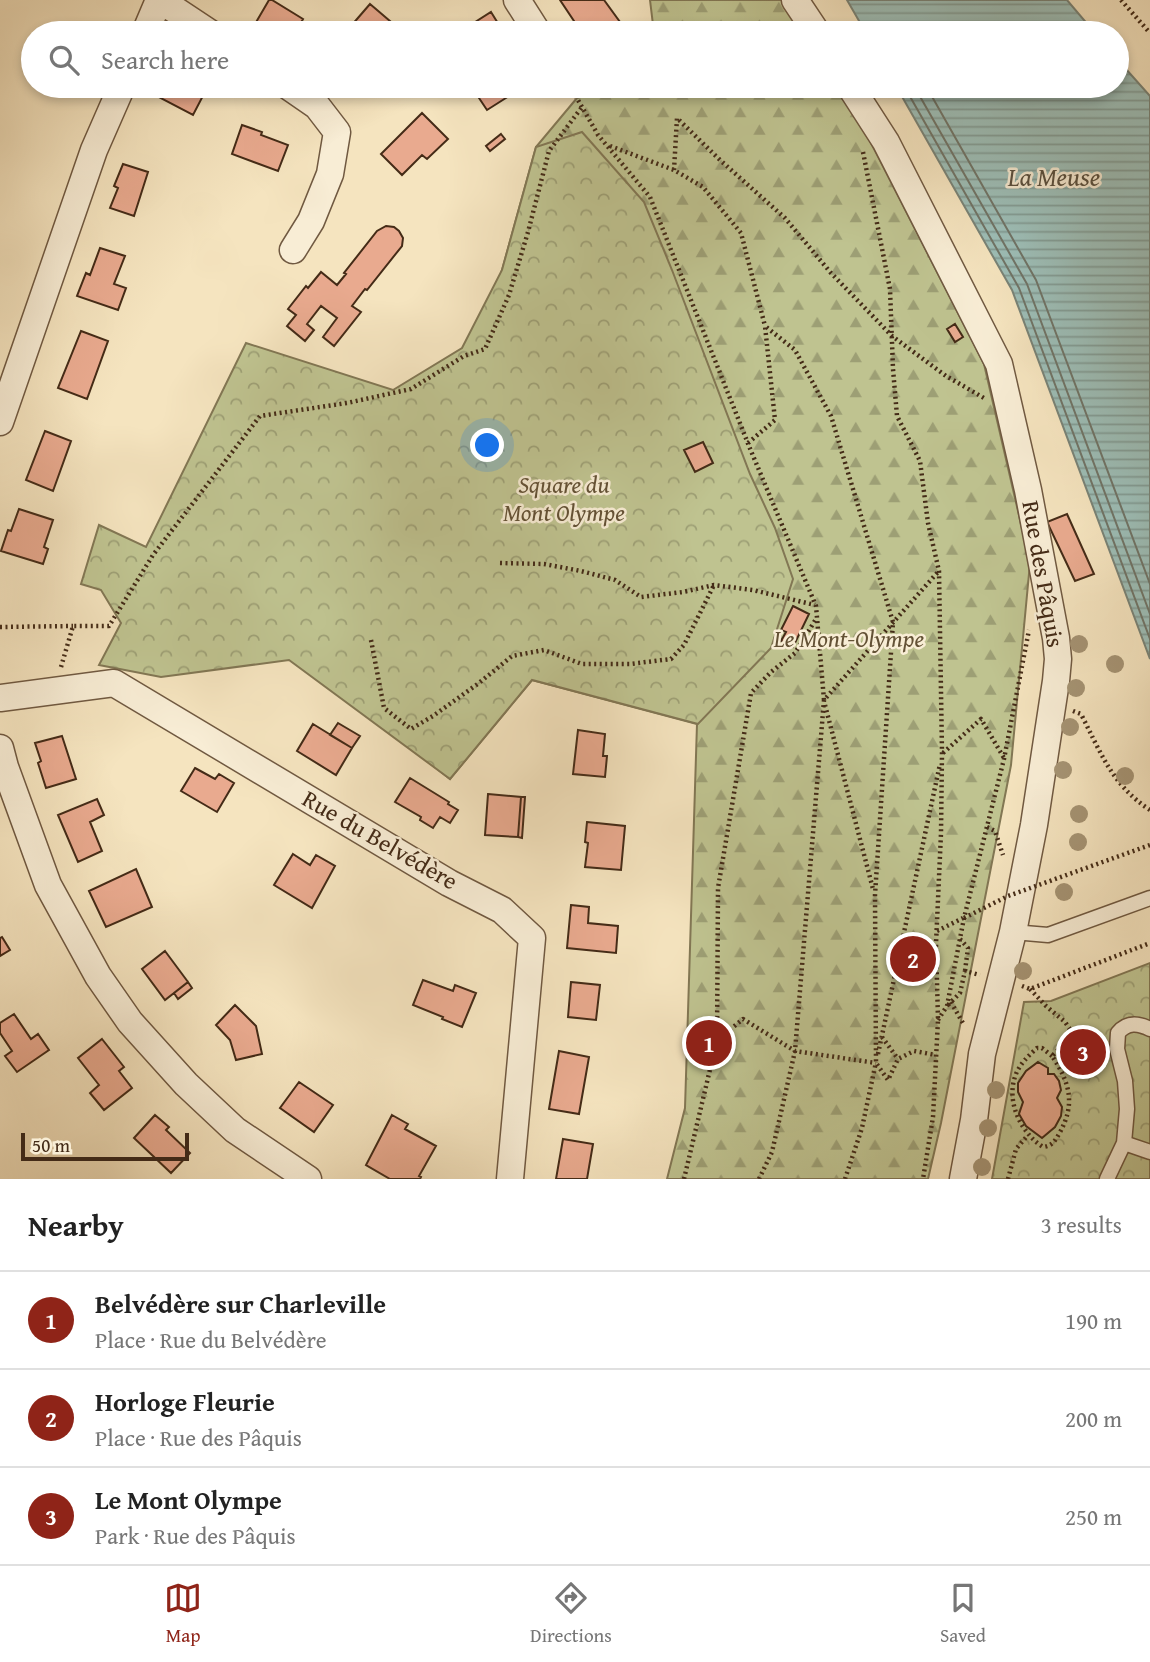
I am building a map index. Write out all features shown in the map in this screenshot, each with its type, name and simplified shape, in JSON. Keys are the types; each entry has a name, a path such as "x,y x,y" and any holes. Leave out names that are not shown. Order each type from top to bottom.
{"street":[{"path":"150,21 160,0 192,21"},
{"path":"517,0 530,21"},
{"path":"796,0 809,21"},
{"path":"0,422 94,150 117,98"},
{"path":"293,250 311,220 330,174 337,132 317,106 305,98"},
{"name":"Rue des Pâquis","path":"858,98 886,142 999,364 1028,490 1058,659 1034,825 1013,932 989,977 974,1120 962,1174"},
{"name":"Rue du Belvédère","path":"0,698 114,683 449,883 502,910 532,938 510,1179"},
{"path":"0,748 48,885 98,976 130,1022 186,1084 235,1130 308,1179"}],"lane":[{"path":"1013,932 1048,935 1150,898"},
{"path":"1107,1179 1124,1143 1127,1109 1125,1081 1117,1049 1118,1033 1125,1026 1133,1024 1150,1029"},
{"path":"1124,1143 1150,1152"}],"path":[{"path":"1121,0 1150,33"},
{"path":"577,98 598,135 650,197 816,606 824,700 795,1051 772,1152 759,1179"},
{"path":"0,627 110,626 153,555 260,416 346,403 411,389 464,356 485,349 509,295 549,151 582,107"},
{"path":"674,170 677,118 785,218 831,273 892,336 946,376 988,400"},
{"path":"860,140 890,289 897,416 920,461 928,523 939,571 942,754 937,931 938,1020 933,1117 923,1179"},
{"path":"606,145 674,170 703,187 741,233 765,326 775,420 748,443"},
{"path":"765,326 795,350 831,416 893,622 875,895 876,1063 888,1080 898,1059 914,1051 936,1055"},
{"path":"500,563 544,564 581,571 615,580 641,597 714,585 753,590 816,606"},
{"path":"824,700 939,571"},
{"path":"371,640 384,708 411,730 479,683 512,656 544,650 582,664 630,664 671,659 684,645 714,585"},
{"path":"684,1179 717,1040 718,888 751,693 795,653 817,618"},
{"path":"949,1004 959,938 1004,759 1031,618"},
{"path":"63,663 73,626"},
{"path":"824,700 875,895"},
{"path":"1053,703 1082,714 1107,766 1135,800 1150,810"},
{"path":"845,1179 862,1128 942,754 981,719 1004,759"},
{"path":"937,931 1008,896 1150,845"},
{"path":"938,1020 960,993 968,948 959,938"},
{"path":"1030,989 1150,943"},
{"path":"965,971 1030,989 1065,1021 1078,1041"},
{"path":"949,1004 957,1013"},
{"path":"717,1040 743,1019 795,1051 876,1063"},
{"path":"1052,1056 1060,1048 1098,1033"},
{"path":"882,1037 898,1059"},
{"path":"1037,1048 1042,1048 1052,1056 1064,1073 1070,1097 1067,1121 1049,1146 1043,1147 1028,1135 1018,1120 1013,1084 1025,1060 1037,1048"},
{"path":"1008,1179 1016,1149 1028,1135"}],"green space":[{"path":"650,0 783,0 796,21 653,21"},
{"name":"Le Mont-Olympe","path":"577,98 843,98 870,141 984,364 1030,563 1011,765 928,1179 667,1179 685,1108 697,724 532,680 450,779 371,717 536,147"},
{"name":"Square du Mont Olympe","path":"582,132 644,202 750,474 775,528 793,579 771,648 698,724 532,680 450,779 289,660 161,677 99,665 121,623 101,590 81,584 99,525 146,547 246,343 393,390 462,348 502,270 536,147"},
{"path":"1150,963 1150,1179 992,1179 1024,1002 1051,1001"}],"water":[{"path":"847,0 1067,0 1085,21 859,21"},
{"name":"La Meuse","path":"1129,72 1150,96 1150,659 1012,290 903,98 1129,98"}],"building":[{"path":"269,0 303,19 302,21 257,21"},
{"path":"560,0 604,0 619,21 574,21"},
{"path":"370,4 390,21 355,21"},
{"path":"491,12 497,21 477,21"},
{"path":"160,98 202,98 193,115"},
{"path":"479,98 506,98 487,110"},
{"path":"422,113 448,139 427,159 422,155 402,175 381,154"},
{"path":"242,125 288,145 278,171 232,154"},
{"path":"501,134 505,139 490,151 486,146"},
{"path":"123,164 148,172 134,216 110,208 118,188 114,186"},
{"path":"386,226 399,231 403,238 402,246 352,306 361,312 334,346 323,337 337,318 321,306 307,324 314,330 305,341 287,326 296,315 288,309 306,286 308,288 321,272 337,285 377,231"},
{"path":"100,248 125,256 114,284 126,288 118,310 77,296 86,273 90,275"},
{"path":"955,324 963,337 955,342 947,329"},
{"path":"81,331 108,341 87,399 58,388"},
{"path":"45,431 71,441 53,491 26,480"},
{"path":"703,442 713,463 695,472 684,450"},
{"path":"19,509 53,520 44,547 48,549 43,564 1,551"},
{"path":"1067,514 1094,574 1075,581 1047,522"},
{"path":"793,606 809,614 793,647 781,641 786,632 781,630"},
{"path":"338,723 360,736 352,748 330,735"},
{"path":"313,724 352,748 336,775 297,751"},
{"path":"578,730 605,734 605,777 573,774"},
{"path":"62,736 76,779 46,788 35,743"},
{"path":"195,768 215,779 219,774 234,783 217,812 181,791"},
{"path":"410,778 458,810 450,823 440,817 433,828 420,820 421,817 395,802"},
{"path":"488,794 521,797 518,837 485,835"},
{"path":"521,797 525,797 522,838 518,837"},
{"path":"97,799 104,815 90,822 102,851 78,862 58,815"},
{"path":"587,822 625,826 621,870 585,867"},
{"path":"293,854 310,865 316,855 335,866 312,908 274,885"},
{"path":"136,869 152,907 106,927 89,891"},
{"path":"571,905 589,907 588,923 618,926 616,953 567,948"},
{"path":"2,937 10,950 0,956 0,938"},
{"path":"165,951 188,982 165,1000 142,969"},
{"path":"423,980 453,991 455,985 476,993 462,1027 413,1005"},
{"path":"188,982 192,988 178,999 174,993"},
{"path":"571,982 600,985 596,1020 568,1017"},
{"path":"235,1005 256,1026 262,1054 236,1060 230,1040 216,1025"},
{"path":"14,1014 31,1039 38,1034 49,1050 17,1072 5,1056 12,1051 0,1033 0,1023"},
{"path":"102,1039 124,1067 119,1071 132,1088 104,1110 90,1093 99,1085 78,1058"},
{"path":"559,1051 589,1057 579,1114 549,1109"},
{"path":"1038,1062 1048,1068 1048,1074 1054,1074 1059,1081 1061,1090 1057,1098 1062,1107 1055,1127 1042,1138 1026,1126 1019,1114 1023,1102 1018,1092 1018,1083 1026,1071"},
{"path":"299,1082 333,1105 314,1132 280,1108"},
{"path":"155,1115 169,1127 166,1130 190,1153 171,1173 134,1138"},
{"path":"392,1115 408,1124 405,1129 436,1146 419,1176 420,1179 390,1179 366,1165"},
{"path":"563,1139 593,1144 587,1179 556,1179"}],"place":[{"name":"Horloge Fleurie","path":"913,959"},
{"name":"Belvédère sur Charleville","path":"709,1043"},
{"name":"Le Mont Olympe","path":"1083,1052"}]}
